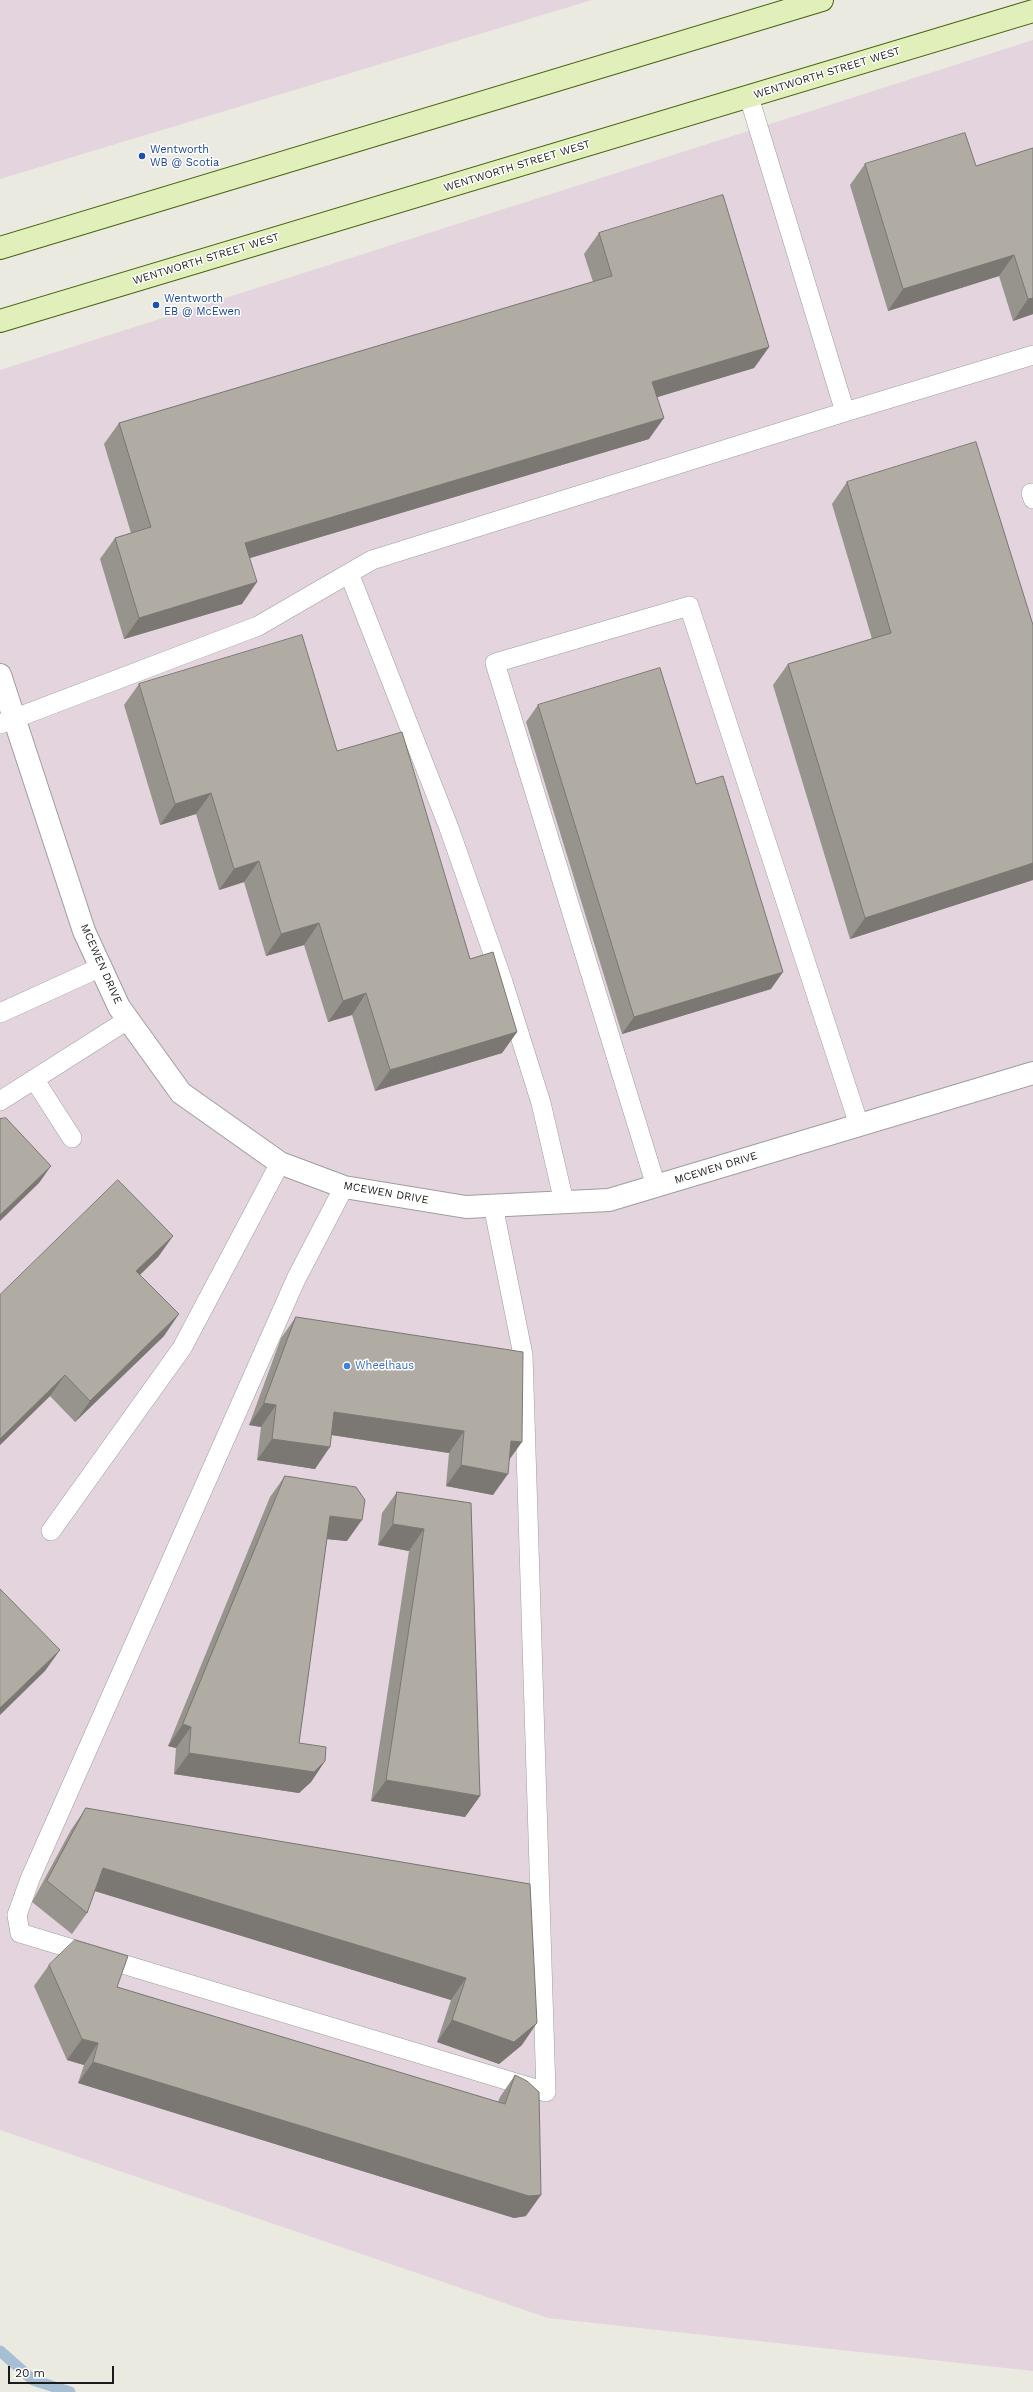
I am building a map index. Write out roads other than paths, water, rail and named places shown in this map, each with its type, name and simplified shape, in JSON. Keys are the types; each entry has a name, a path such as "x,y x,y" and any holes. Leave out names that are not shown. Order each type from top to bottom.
{"main road":[{"path":"0,248 822,0"},
{"name":"WENTWORTH STREET WEST","path":"0,321 1033,11"}],"street":[{"name":"MCEWEN DRIVE","path":"0,675 7,722 84,931 119,1007 181,1093 280,1162 344,1187 466,1207 609,1200 1033,1073"}],"lane":[{"path":"749,97 845,412"},
{"path":"7,722 258,626 372,560 845,412 1033,355"},
{"path":"1033,493 1031,493 1033,499"},
{"path":"349,573 449,828 503,982 541,1103 564,1202"},
{"path":"656,1186 495,663 689,606 859,1125"},
{"path":"0,1013 101,967"},
{"path":"0,1101 129,1019"},
{"path":"34,1079 72,1138"},
{"path":"51,1531 182,1348 280,1162"},
{"path":"344,1187 296,1279 30,1879 17,1915 20,1933 546,2092 522,1354 493,1205"}],"waterway":[{"path":"0,2351 33,2380 70,2392"}],"place":[{"name":"Wentworth WB @ Scotia","path":"142,156"},
{"name":"Wentworth EB @ McEwen","path":"156,305"},
{"name":"Wheelhaus","path":"347,1366"}]}
